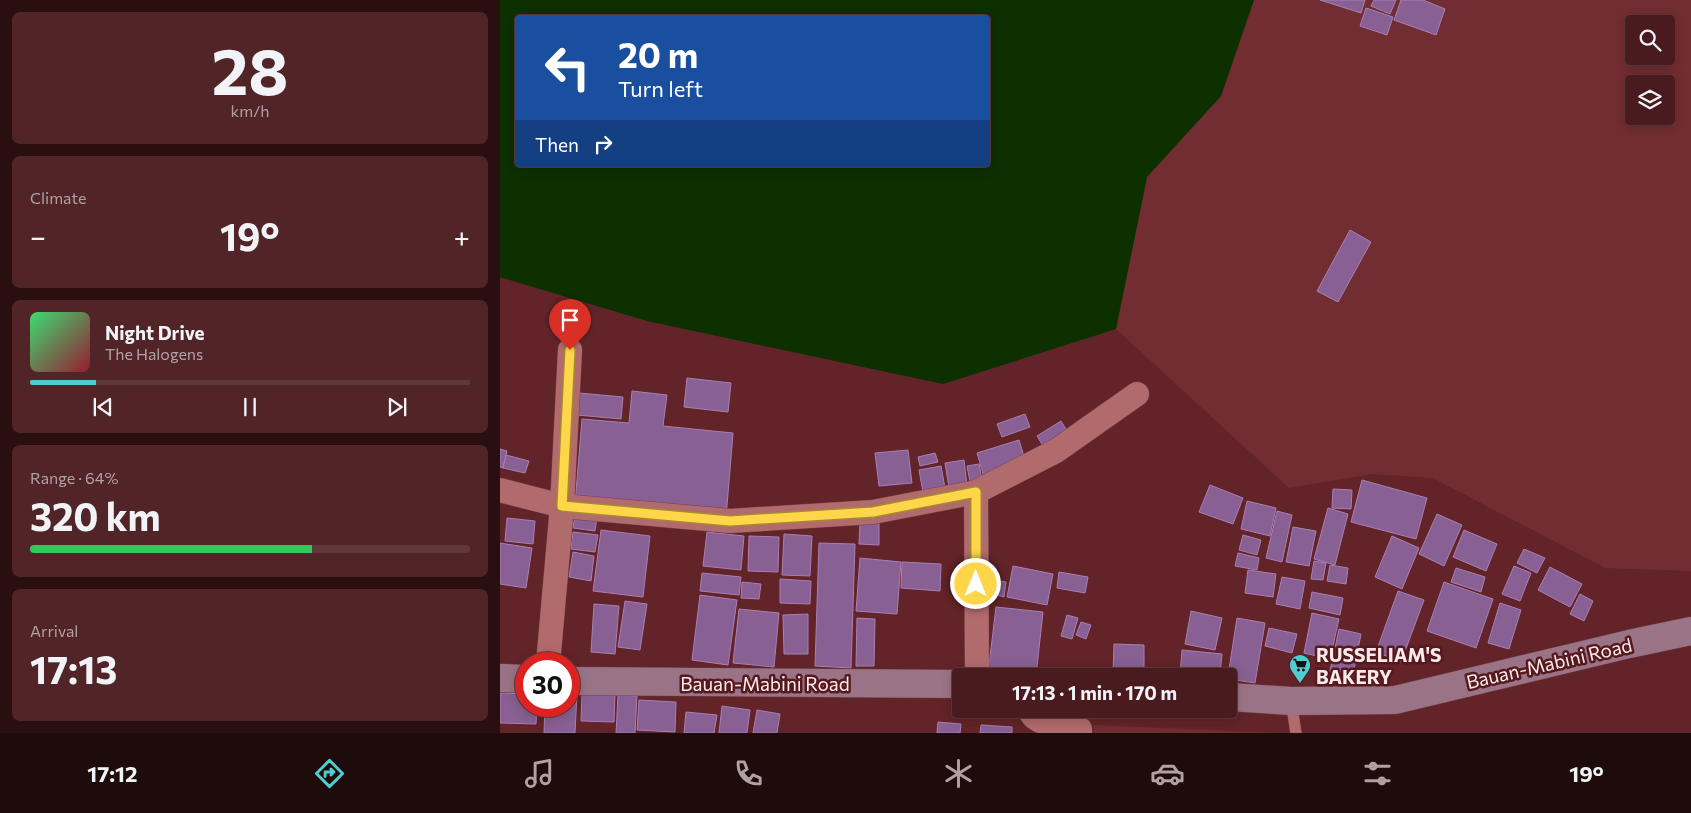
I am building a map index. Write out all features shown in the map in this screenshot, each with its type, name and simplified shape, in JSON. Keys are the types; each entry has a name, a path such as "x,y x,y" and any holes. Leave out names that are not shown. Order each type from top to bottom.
{"main road":[{"name":"Bauan-Mabini Road","path":"1237,698 1291,701 1395,700 1691,631"},
{"path":"500,678 515,679"},
{"name":"Bauan-Mabini Road","path":"580,681 952,684"}],"street":[{"path":"549,652 562,506 570,350"},
{"path":"500,490 562,506 730,521 873,512 976,492 1056,451 1136,394"},
{"path":"976,492 977,668"},
{"path":"1036,718 1040,721 1080,729 1080,733"}],"lane":[{"path":"1291,701 1296,733"}],"shaded area":[{"path":"500,0 1254,0 1221,96 1147,177 1116,329 943,384 647,321 500,277"},
{"path":"1254,0 1691,0 1691,571 1605,568 1433,478 1372,474 1289,488 1116,329 1147,177 1221,96"},
{"path":"1094,725 1276,733 1094,733"}],"building":[{"path":"1320,0 1365,0 1361,13"},
{"path":"1374,0 1396,0 1390,14 1371,6"},
{"path":"1401,0 1423,0 1445,9 1436,35 1394,20"},
{"path":"1366,8 1393,17 1387,35 1360,26"},
{"path":"1350,230 1371,242 1338,302 1317,291"},
{"path":"687,378 731,383 728,412 684,407"},
{"path":"632,391 667,395 663,426 733,433 726,518 575,504 582,419 629,423"},
{"path":"579,393 623,397 621,419 577,415"},
{"path":"1025,414 1030,427 1002,437 997,424"},
{"path":"1061,421 1069,434 1045,449 1037,436"},
{"path":"1019,440 1026,463 984,477 977,453"},
{"path":"500,449 507,451 503,468 500,467"},
{"path":"908,450 912,483 879,486 875,453"},
{"path":"935,453 938,462 920,466 918,457"},
{"path":"506,455 529,461 525,473 503,468"},
{"path":"964,460 967,485 949,488 945,463"},
{"path":"979,464 983,485 971,487 967,466"},
{"path":"941,466 945,488 923,492 919,470"},
{"path":"1362,480 1427,498 1416,539 1351,522"},
{"path":"1210,485 1243,498 1233,524 1199,512"},
{"path":"1333,489 1352,490 1351,509 1332,508"},
{"path":"1247,501 1276,508 1270,536 1241,529"},
{"path":"1328,508 1348,514 1335,565 1314,559"},
{"path":"1277,511 1292,515 1282,562 1266,558"},
{"path":"575,514 597,517 595,531 573,528"},
{"path":"1437,514 1462,525 1444,566 1419,554"},
{"path":"507,518 535,521 533,544 505,541"},
{"path":"860,521 879,522 879,545 859,544"},
{"path":"1293,527 1316,531 1309,566 1286,562"},
{"path":"601,530 650,536 643,597 593,591"},
{"path":"1464,530 1497,544 1486,571 1453,557"},
{"path":"573,532 598,535 595,552 571,549"},
{"path":"707,532 744,536 741,570 703,566"},
{"path":"784,534 812,536 810,576 782,575"},
{"path":"1243,535 1261,540 1257,555 1239,550"},
{"path":"749,536 779,537 778,572 748,571"},
{"path":"1392,536 1419,548 1402,589 1375,577"},
{"path":"500,543 532,548 526,588 500,584"},
{"path":"819,543 855,544 851,668 815,666"},
{"path":"1524,549 1545,558 1537,573 1517,563"},
{"path":"573,552 594,556 591,581 569,577"},
{"path":"1238,553 1259,558 1257,570 1235,566"},
{"path":"860,558 901,562 897,614 856,611"},
{"path":"1314,561 1326,563 1323,580 1311,579"},
{"path":"902,562 941,564 940,591 901,588"},
{"path":"1330,565 1348,568 1346,584 1327,581"},
{"path":"1013,566 1053,574 1047,605 1007,597"},
{"path":"1514,566 1531,573 1520,601 1502,594"},
{"path":"1550,567 1582,584 1570,607 1538,590"},
{"path":"1456,568 1485,577 1481,592 1451,582"},
{"path":"1248,570 1276,574 1273,597 1245,593"},
{"path":"1059,572 1088,577 1085,593 1057,588"},
{"path":"702,573 741,577 739,595 700,591"},
{"path":"1282,577 1305,581 1300,609 1276,604"},
{"path":"780,579 811,581 810,604 780,603"},
{"path":"995,580 1006,582 1004,597 992,594"},
{"path":"742,582 761,584 759,599 741,598"},
{"path":"1444,582 1493,599 1476,648 1427,631"},
{"path":"1398,591 1424,600 1401,662 1376,652"},
{"path":"1312,592 1343,598 1340,615 1309,608"},
{"path":"1580,594 1593,601 1584,621 1570,614"},
{"path":"700,595 737,600 728,665 692,660"},
{"path":"625,601 647,604 640,650 618,647"},
{"path":"1500,603 1521,610 1509,649 1488,643"},
{"path":"594,604 619,606 615,654 591,652"},
{"path":"996,607 1043,612 1037,668 989,668"},
{"path":"739,609 779,613 774,667 733,663"},
{"path":"1191,611 1222,618 1215,650 1185,644"},
{"path":"1312,613 1339,619 1330,659 1304,653"},
{"path":"808,614 808,654 784,654 783,615"},
{"path":"1067,615 1078,618 1072,639 1061,636"},
{"path":"857,618 875,619 874,666 856,666"},
{"path":"1237,618 1265,623 1255,683 1237,680 1237,668 1229,668"},
{"path":"1081,622 1091,625 1086,639 1076,635"},
{"path":"1269,628 1297,634 1292,653 1265,646"},
{"path":"1339,629 1361,634 1351,684 1328,680"},
{"path":"1114,644 1144,645 1144,668 1113,668"},
{"path":"1182,650 1222,654 1221,668 1181,668"},
{"path":"500,693 515,694 515,717 536,717 536,724 500,723"},
{"path":"582,693 615,694 614,722 581,721"},
{"path":"618,695 637,696 635,733 616,733"},
{"path":"639,700 676,702 675,732 637,730"},
{"path":"722,706 750,710 747,733 719,733"},
{"path":"757,710 780,714 777,733 753,733"},
{"path":"686,712 717,715 714,733 684,733"},
{"path":"545,717 576,717 575,733 544,733"},
{"path":"938,722 961,724 960,733 937,733"},
{"path":"981,725 1012,727 1012,733 980,733"}],"place":[{"name":"RUSSELIAM'S BAKERY","path":"1300,684"}],"route":[{"path":"570,350 562,506 730,521 873,512 976,492 976,584"}]}
